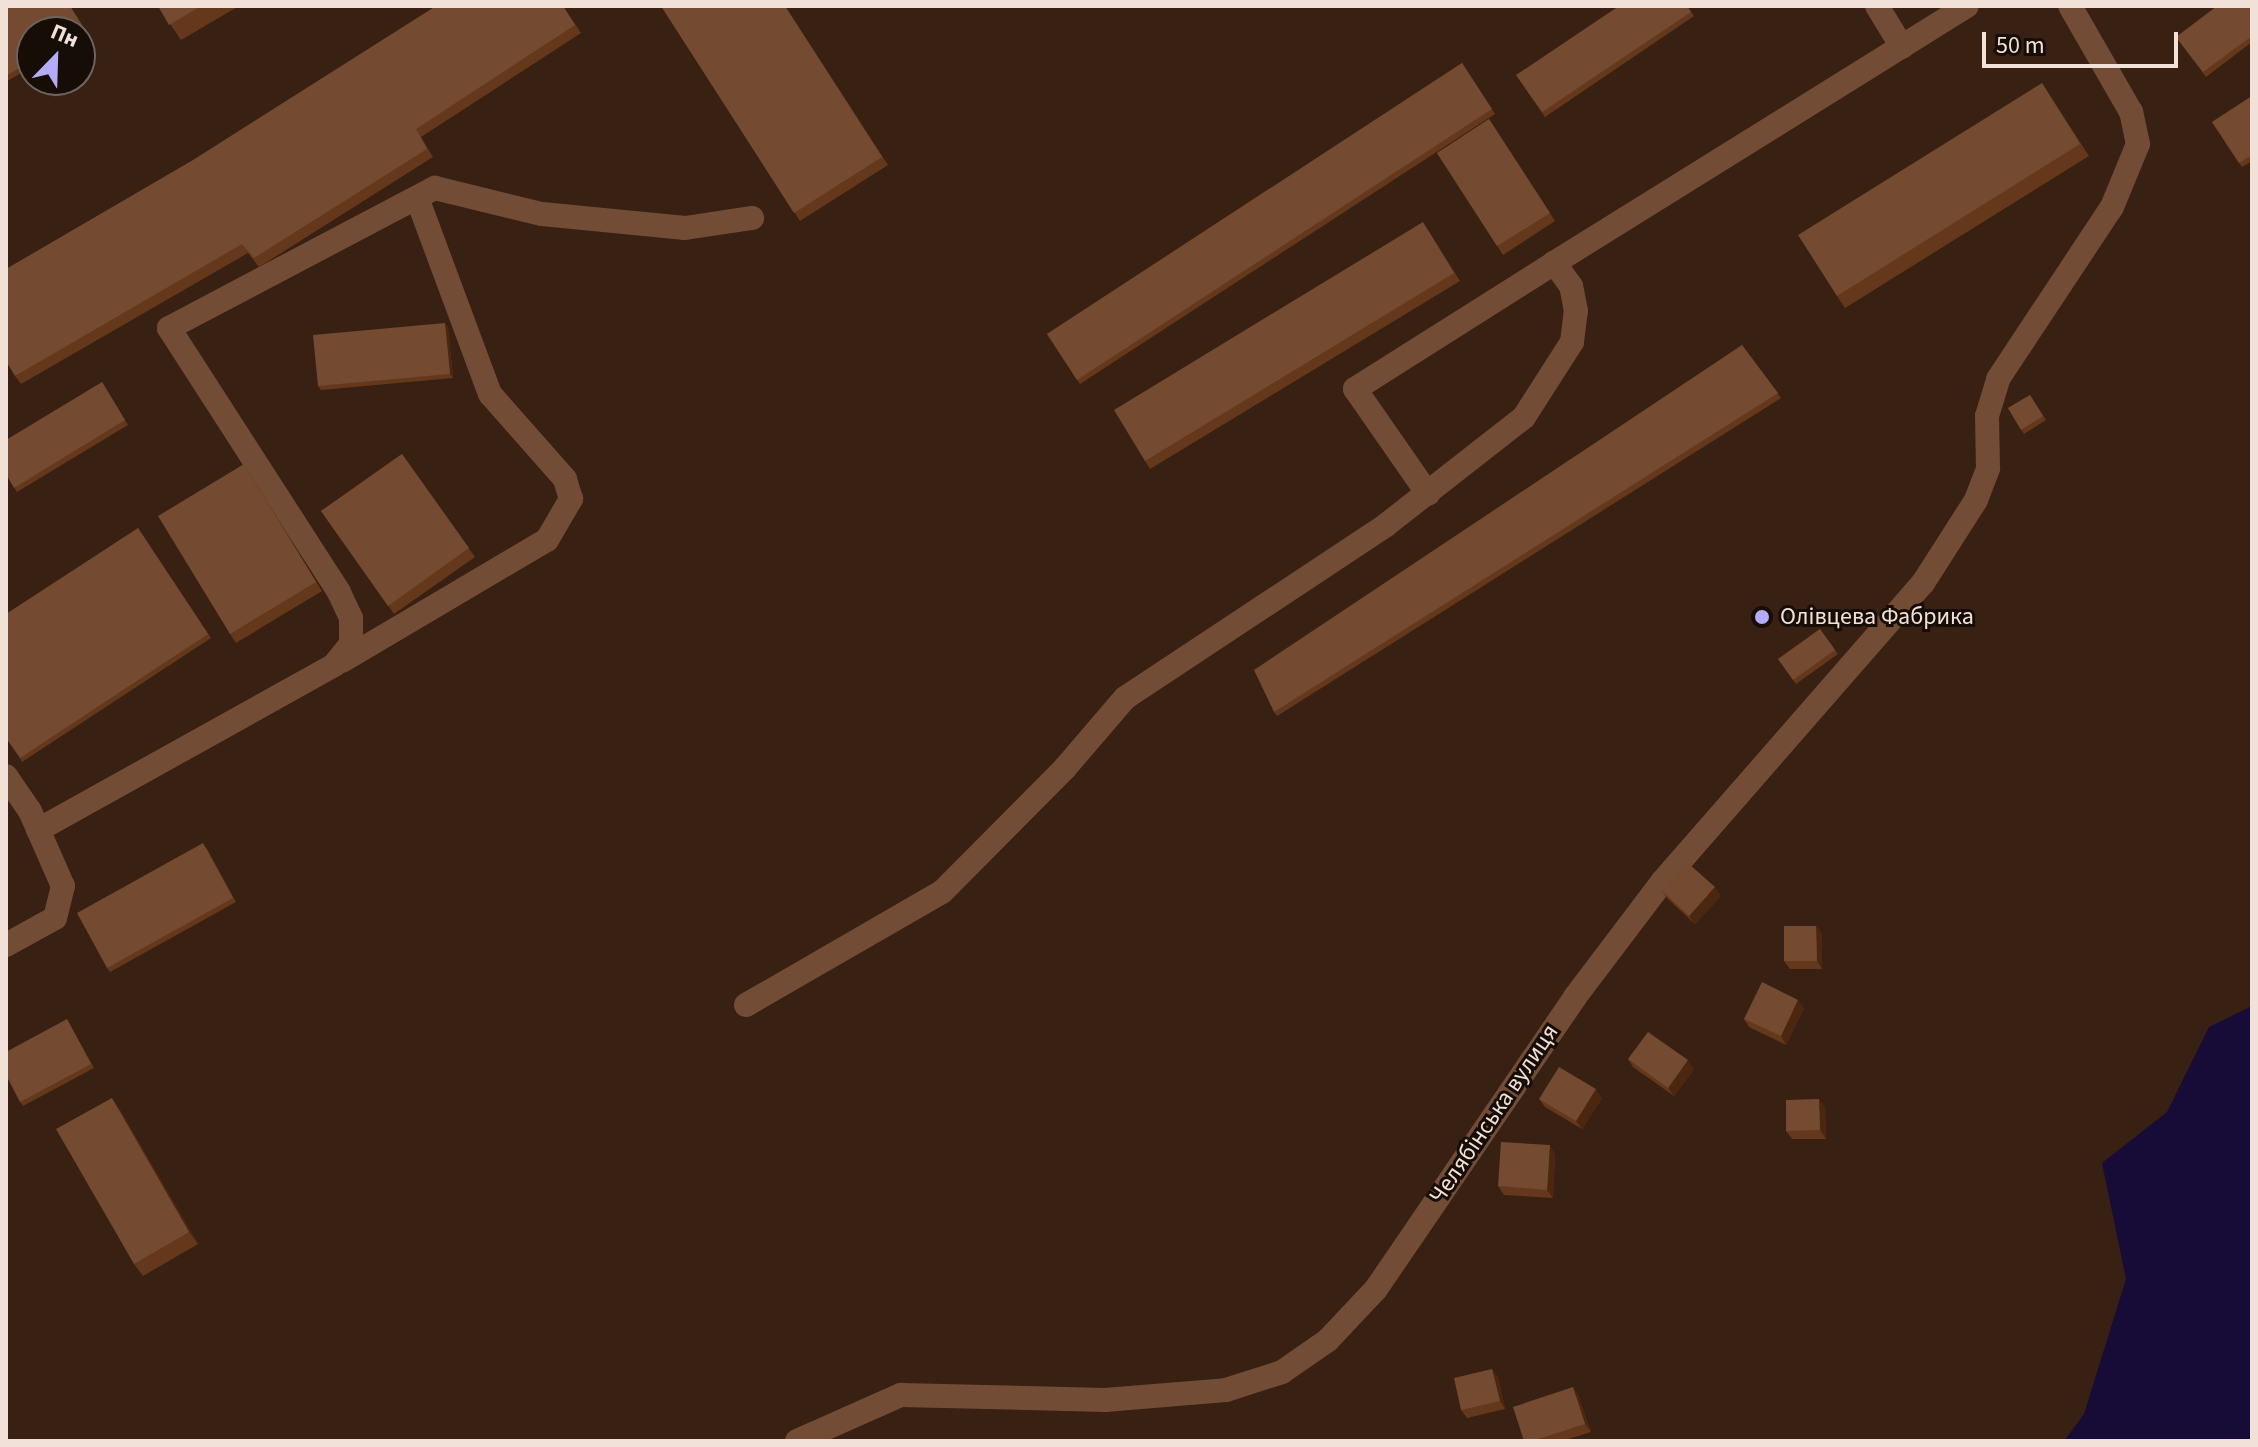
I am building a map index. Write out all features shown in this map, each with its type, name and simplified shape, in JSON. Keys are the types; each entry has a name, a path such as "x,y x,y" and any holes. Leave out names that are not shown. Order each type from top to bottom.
{"street":[{"path":"1877,6 1902,47"},
{"path":"1428,494 1355,389 1967,6"},
{"name":"Челябінська вулиця","path":"797,1441 901,1395 1105,1400 1226,1390 1282,1372 1328,1340 1376,1289 1557,1023 1662,882 1923,583 1969,512 1988,468 1987,416 1998,379 2112,207 2138,144 2131,112 2070,6"},
{"path":"334,665 351,644 351,618 339,592 169,328 435,188 542,214 685,228 752,218"},
{"path":"38,830 334,665 547,540 571,499 565,479 490,394 417,198"},
{"path":"746,1005 942,892 1065,768 1125,698 1428,494 1524,417 1566,354 1576,311 1571,286 1554,263"},
{"path":"6,776 38,830 63,886 55,918 6,945"}],"shaded area":[{"path":"2252,1006 2252,1441 2064,1441 2084,1414 2126,1279 2102,1163 2167,1112 2209,1027"}],"building":[{"path":"6,6 70,6 76,16 16,16 16,70 6,76"},
{"path":"158,6 201,6 169,25"},
{"path":"436,6 563,6 575,25 416,129 427,149 254,258 242,244 15,376 6,361 6,269 193,160"},
{"path":"661,6 785,6 882,157 794,213"},
{"path":"1619,6 1687,6 1691,12 1542,112 1516,75"},
{"path":"2217,6 2252,6 2252,36 2203,72 2176,37"},
{"path":"1462,63 1492,109 1077,380 1047,334"},
{"path":"2042,83 2080,144 1837,296 1798,235"},
{"path":"2252,96 2252,155 2239,163 2212,122"},
{"path":"1489,119 1550,213 1497,246 1437,153"},
{"path":"1423,222 1454,273 1145,461 1114,410"},
{"path":"445,323 450,374 318,386 313,335"},
{"path":"1742,345 1778,393 1274,712 1254,670"},
{"path":"102,382 125,420 14,488 6,474 6,440"},
{"path":"2030,395 2043,416 2021,430 2008,408"},
{"path":"402,454 469,548 388,606 321,511"},
{"path":"244,464 316,582 230,634 158,516"},
{"path":"138,528 208,634 20,758 6,738 6,614"},
{"path":"1820,629 1835,650 1793,680 1778,659"},
{"path":"203,843 233,898 107,968 77,913"},
{"path":"1688,863 1715,887 1689,916 1662,891"},
{"path":"1784,926 1816,926 1817,961 1784,961"},
{"path":"1762,982 1798,1000 1781,1036 1744,1019"},
{"path":"67,1019 91,1064 20,1102 6,1075 6,1052"},
{"path":"1648,1032 1688,1060 1668,1088 1628,1059"},
{"path":"1559,1067 1596,1089 1576,1121 1539,1099"},
{"path":"112,1098 189,1232 134,1264 56,1129"},
{"path":"1819,1099 1820,1130 1786,1131 1786,1100"},
{"path":"1501,1142 1550,1145 1547,1190 1498,1186"},
{"path":"1492,1369 1500,1401 1461,1410 1454,1378"},
{"path":"1573,1387 1585,1424 1524,1441 1513,1407"}],"place":[{"name":"Олівцева Фабрика","path":"1762,617"}]}
